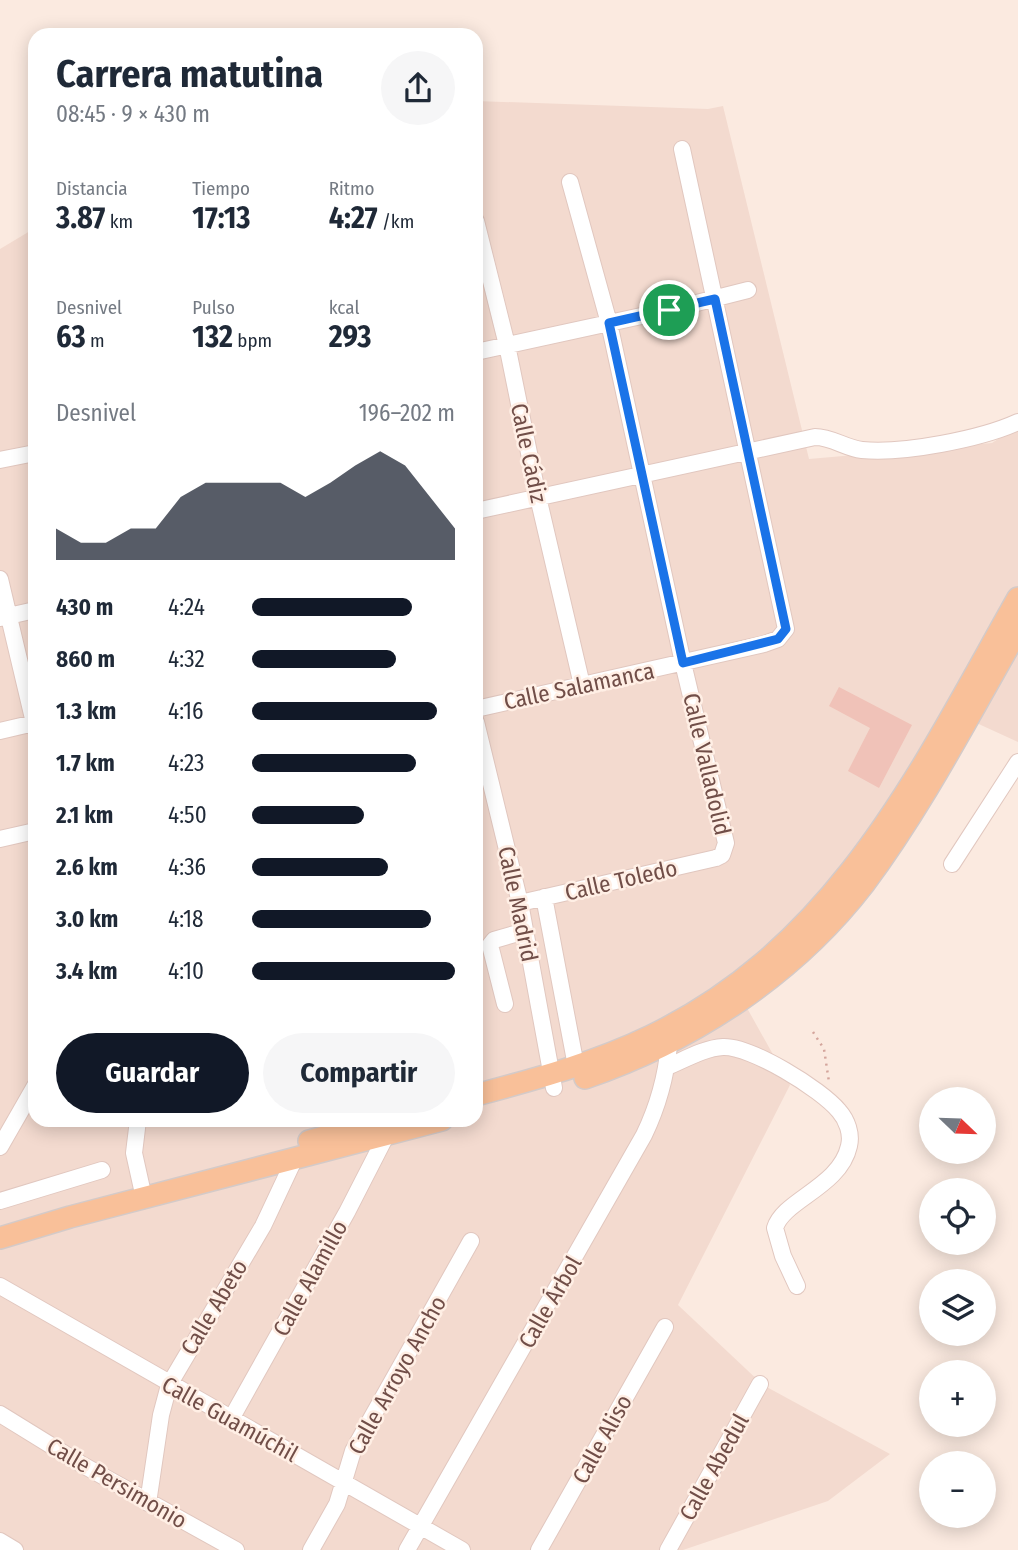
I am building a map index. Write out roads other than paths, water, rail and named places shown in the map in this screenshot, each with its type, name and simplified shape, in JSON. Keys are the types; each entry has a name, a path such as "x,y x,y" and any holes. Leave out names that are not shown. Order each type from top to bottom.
{"main road":[{"path":"483,1107 553,1081 576,1066 643,1040 704,1006 771,956 833,895 858,865 906,792 1018,598"},
{"path":"483,1094 623,1065 669,1045 738,1002 782,968 808,945 862,886 904,825 1018,630"},
{"path":"0,1238 142,1191 385,1128"},
{"path":"0,1223 294,1160 385,1128"}],"street":[{"path":"682,149 749,451"},
{"name":"Calle Valladolid","path":"570,182 609,323 683,663 726,836 722,855"},
{"name":"Calle Cádiz","path":"483,249 507,345 538,497 582,685"},
{"path":"483,350 748,290"},
{"path":"483,509 797,440 822,437 853,448 878,450 990,433 1018,422"},
{"name":"Calle Salamanca","path":"483,707 778,639 786,629 749,451"},
{"path":"0,460 28,454"},
{"path":"0,579 4,617 28,703"},
{"path":"4,617 28,612"},
{"path":"0,731 28,726"},
{"name":"Calle Madrid","path":"483,752 520,903 553,1081"},
{"path":"952,864 1018,762"},
{"path":"0,839 28,833"},
{"name":"Calle Toledo","path":"520,903 708,861 722,855"},
{"path":"544,898 576,1066"},
{"path":"505,1004 489,945 494,940 525,931"},
{"name":"Calle Árbol","path":"407,1550 645,1135 657,1109 669,1045"},
{"path":"667,1067 712,1049 731,1048 766,1062 828,1100 841,1113 849,1128 850,1145 828,1180 784,1212 775,1228 783,1256 797,1286"},
{"path":"0,1147 28,1098"},
{"path":"137,1127 134,1153 142,1191"},
{"name":"Calle Alamillo","path":"231,1419 347,1212 385,1128"},
{"name":"Calle Abeto","path":"148,1503 161,1415 169,1385 263,1226 294,1160"},
{"path":"0,1201 102,1170"},
{"name":"Calle Arroyo Ancho","path":"311,1550 331,1517 353,1451 471,1241"},
{"name":"Calle Guamúchil","path":"0,1286 419,1528 462,1550"},
{"name":"Calle Aliso","path":"539,1550 665,1327"},
{"name":"Calle Abedul","path":"668,1550 760,1384"},
{"name":"Calle Persimonio","path":"0,1415 148,1503 236,1550"},
{"path":"200,1550 211,1537"},
{"path":"0,1541 15,1550"}]}
